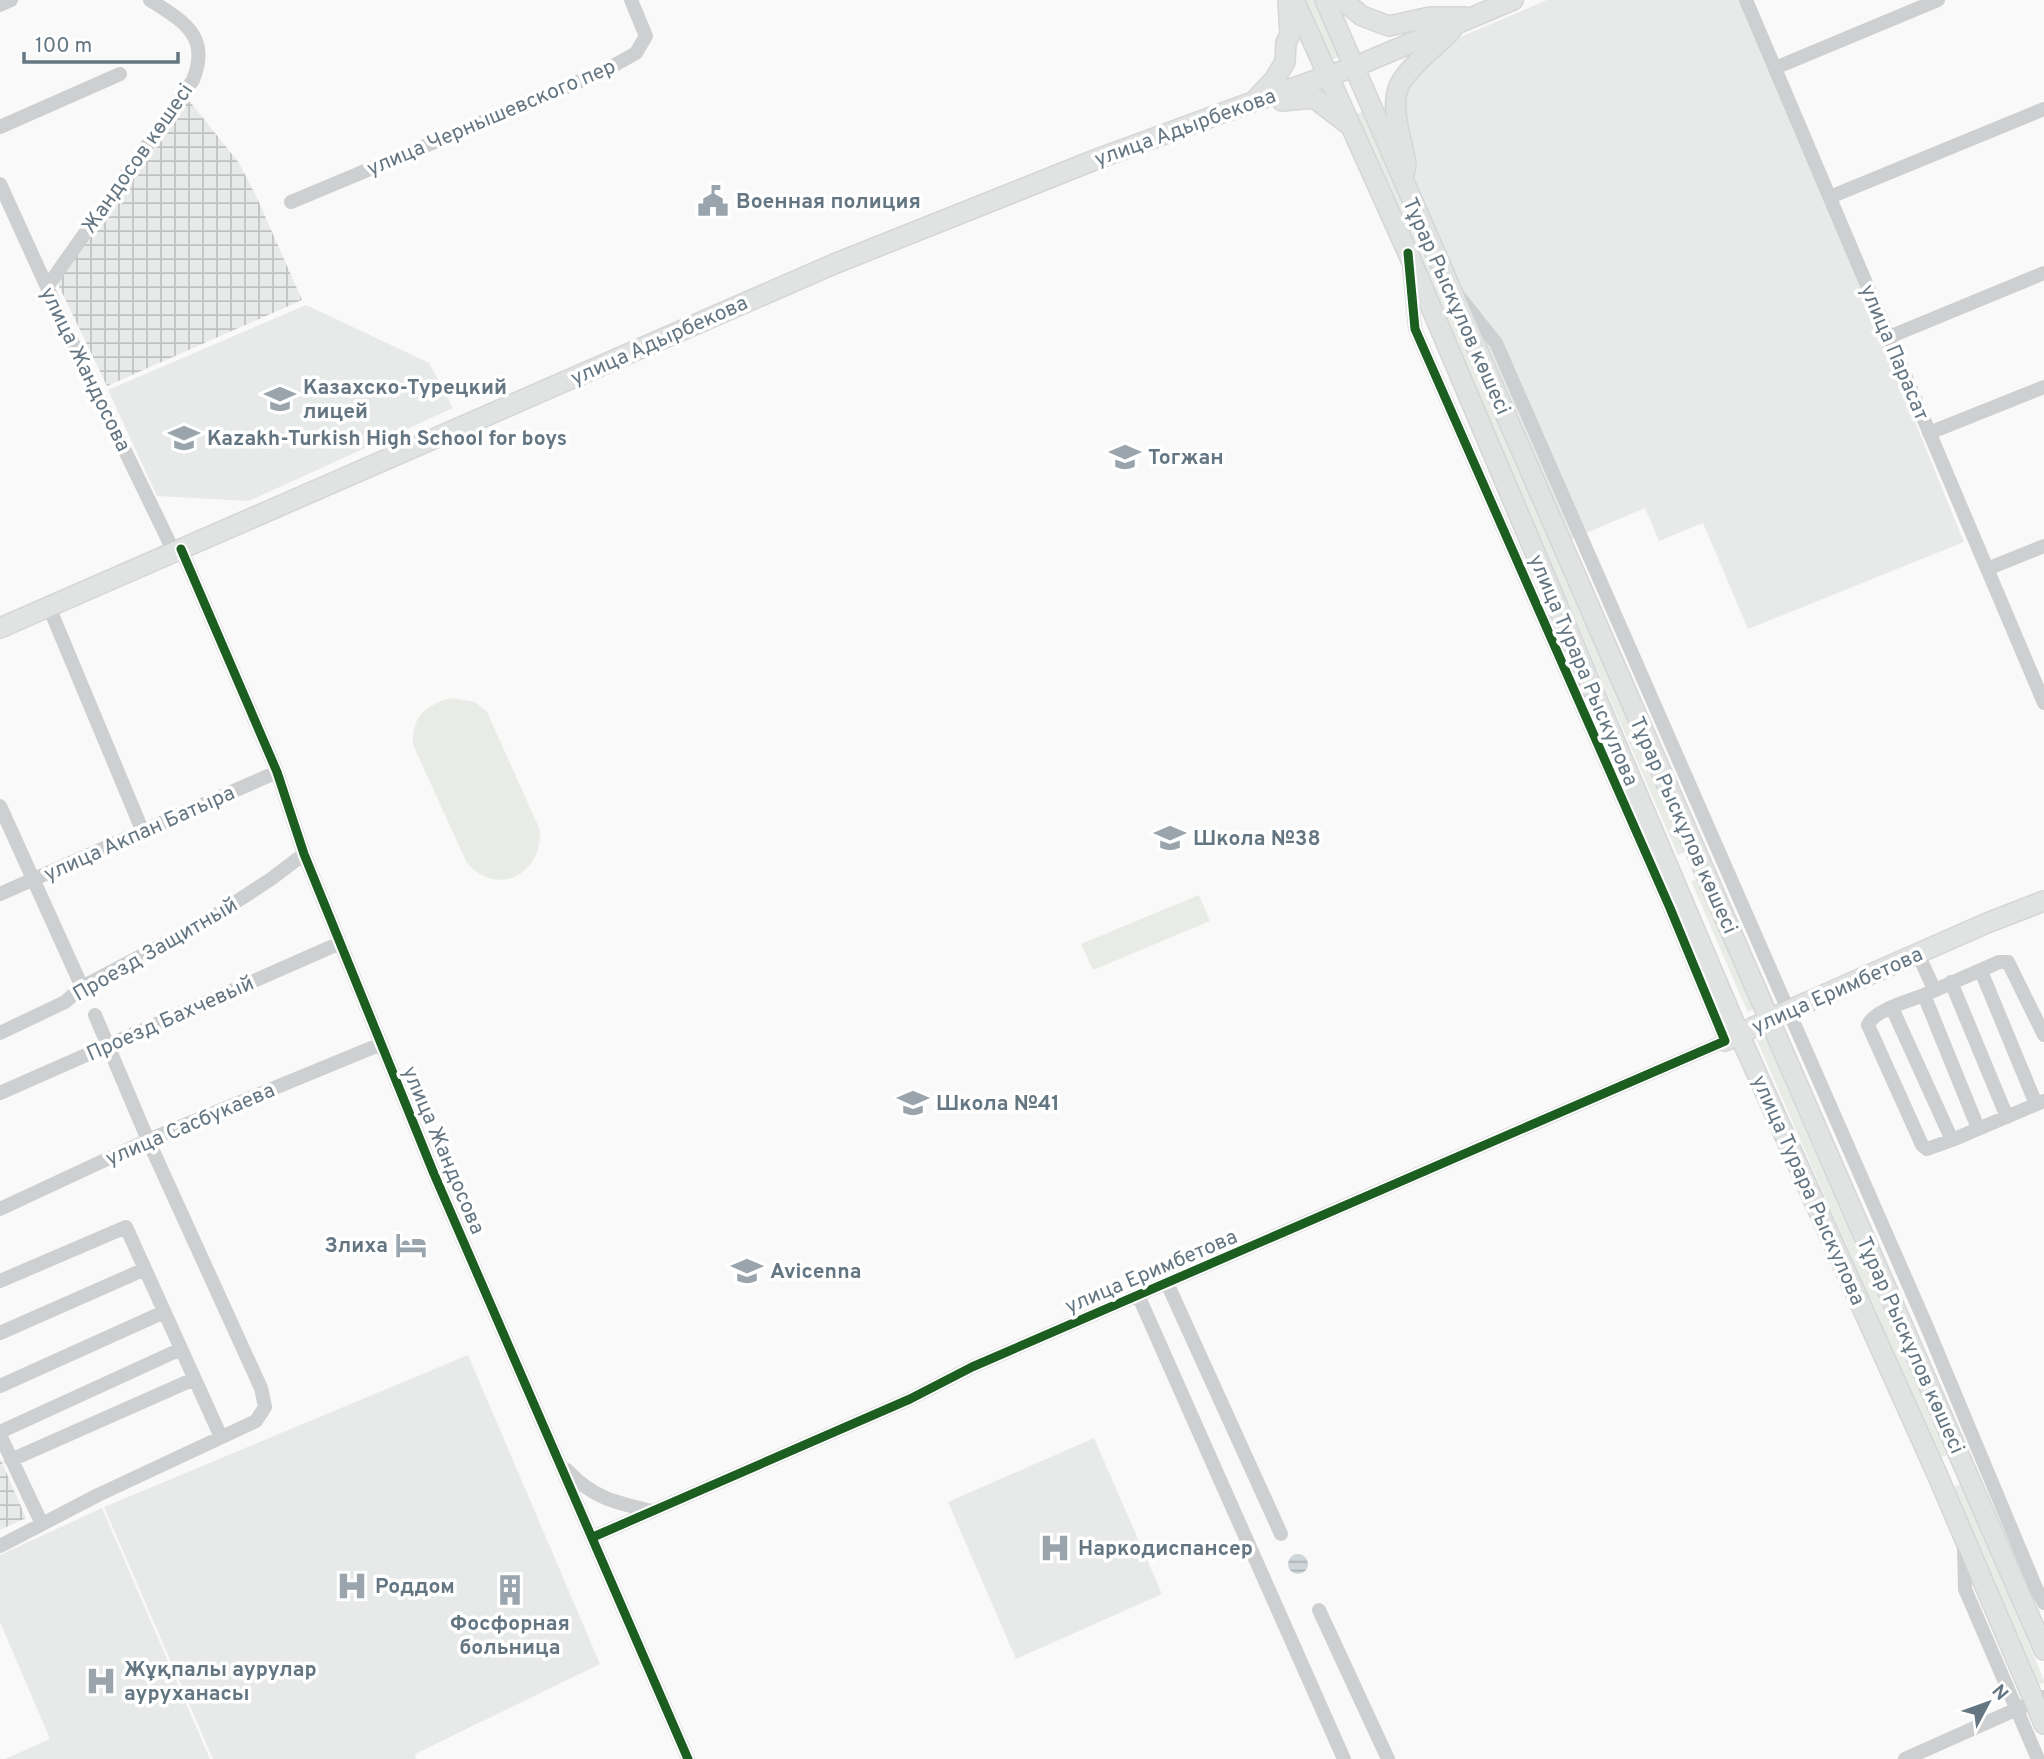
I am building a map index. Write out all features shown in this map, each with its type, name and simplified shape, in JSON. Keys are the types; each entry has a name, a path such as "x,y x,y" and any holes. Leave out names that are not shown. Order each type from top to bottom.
{"main road":[{"path":"1257,100 1285,62 1286,43 1290,34 1288,0"},
{"name":"улица Турара Рыскулова","path":"1294,0 1408,253 1704,952 1732,1037 1937,1474 2031,1702 2044,1724"},
{"name":"Тұрар Рыскұлов көшесі","path":"1325,0 1698,858 1778,1015 1963,1464 2043,1643"},
{"path":"1342,0 1362,16 1389,26 1430,17 1466,20"},
{"name":"улица Адырбекова","path":"0,628 834,264 1097,159 1354,67 1513,0"},
{"path":"1404,182 1406,163 1396,108 1398,90 1410,71 1466,20"},
{"path":"1257,100 1314,98 1350,126"},
{"path":"1669,872 1698,858"},
{"name":"улица Еримбетова","path":"1732,1037 1987,923 2044,901"},
{"path":"1937,1474 1963,1464"}],"street":[{"path":"0,5 12,0"},
{"name":"Жандосов көшесі","path":"47,287 193,80 200,61 197,41 181,20 150,0"},
{"name":"улица Чернышевского пер","path":"291,202 604,71 636,53 646,36 631,0"},
{"name":"улица Парасат","path":"1746,0 2044,703"},
{"path":"1775,68 1938,0"},
{"path":"0,127 120,74"},
{"path":"1830,197 2044,109"},
{"name":"улица Жандосова","path":"0,184 47,287 178,550 278,772 304,853 434,1174 688,1759"},
{"path":"1408,253 1415,329 1675,918 1732,1037"},
{"path":"1889,337 2044,273"},
{"path":"1444,278 1496,343 1778,1015 1927,1327 2044,1603"},
{"path":"1930,433 2044,387"},
{"path":"1987,569 2044,546"},
{"path":"49,607 142,832"},
{"name":"улица Акпан Батыра","path":"0,894 278,772"},
{"path":"0,806 82,987"},
{"name":"Проезд Защитный","path":"0,1033 65,1002 82,987 202,924 271,879 304,853"},
{"path":"1675,918 1704,952"},
{"name":"Проезд Бахчевый","path":"0,1093 340,943"},
{"path":"1918,954 1978,1128"},
{"path":"1981,971 2040,1103 1933,1149 1922,1145 1868,1025 1873,1016 1999,962 2008,962 2044,1035"},
{"path":"1951,982 2007,1116"},
{"path":"1892,1008 1952,1140"},
{"path":"0,1546 41,1522 257,1421 265,1407 264,1398 95,1015"},
{"name":"улица Еримбетова","path":"593,1537 1732,1037"},
{"name":"улица Сасбукаева","path":"0,1209 148,1140 381,1044"},
{"path":"0,1281 126,1227 221,1437"},
{"path":"0,1333 145,1269"},
{"path":"1167,1283 1281,1534"},
{"path":"1138,1296 1344,1759"},
{"path":"0,1386 164,1312"},
{"path":"41,1522 0,1434 181,1349"},
{"path":"11,1460 194,1379"},
{"path":"559,1461 579,1483 597,1496 652,1511"},
{"path":"1319,1610 1388,1759"},
{"path":"1905,1759 2031,1702 2038,1759"}],"shaded area":[{"path":"1303,0 1315,0 1340,57 1329,61"},
{"path":"1547,0 1743,0 1964,542 1748,629 1703,523 1659,541 1645,508 1570,540 1410,170 1396,81 1416,56"},
{"path":"187,98 239,163 302,300 107,386 55,278 118,200"},
{"path":"1364,111 1686,852 1678,855 1355,115"},
{"name":"Казахско-Турецкий лицей","path":"306,305 429,363 453,408 249,501 157,496 108,390"},
{"path":"450,698 475,702 487,712 540,830 534,859 516,876 504,880 492,879 467,863 413,745 415,727 421,714"},
{"path":"1700,878 1756,1007 1748,1013 1691,881"},
{"path":"1199,895 1210,921 1093,970 1081,944"},
{"path":"1763,1033 1947,1455 1939,1458 1755,1036"},
{"name":"Роддом","path":"468,1355 600,1664 415,1754 416,1759 213,1759 104,1507"},
{"name":"Наркодиспансер","path":"1094,1438 1162,1594 1016,1659 948,1502"},
{"path":"0,1458 26,1518 0,1530"},
{"path":"1961,1484 2044,1683 2037,1685 1953,1487"},
{"name":"Жұқпалы аурулар ауруханасы","path":"102,1508 210,1759 5,1759 50,1739 0,1622 0,1555"},
{"path":"1294,1554 1302,1554 1308,1564 1302,1574 1294,1574 1288,1568 1288,1560"}],"cycle path":[{"path":"593,1537 910,1399 972,1367 1725,1041 1670,908 1415,329 1408,253"},
{"path":"181,549 277,772 304,854 434,1174 688,1759"}],"place":[{"name":"Военная полиция","path":"713,201"},
{"name":"Казахско-Турецкий лицей","path":"280,399"},
{"name":"Kazakh-Turkish High School for boys","path":"184,438"},
{"name":"Тогжан","path":"1125,457"},
{"name":"Школа №38","path":"1170,838"},
{"name":"Школа №41","path":"913,1103"},
{"name":"Злиха","path":"411,1245"},
{"name":"Avicenna","path":"747,1271"},
{"name":"Наркодиспансер","path":"1055,1548"},
{"name":"Роддом","path":"352,1586"},
{"name":"Фосфорная больница","path":"510,1590"},
{"name":"Жұқпалы аурулар ауруханасы","path":"101,1681"}]}
